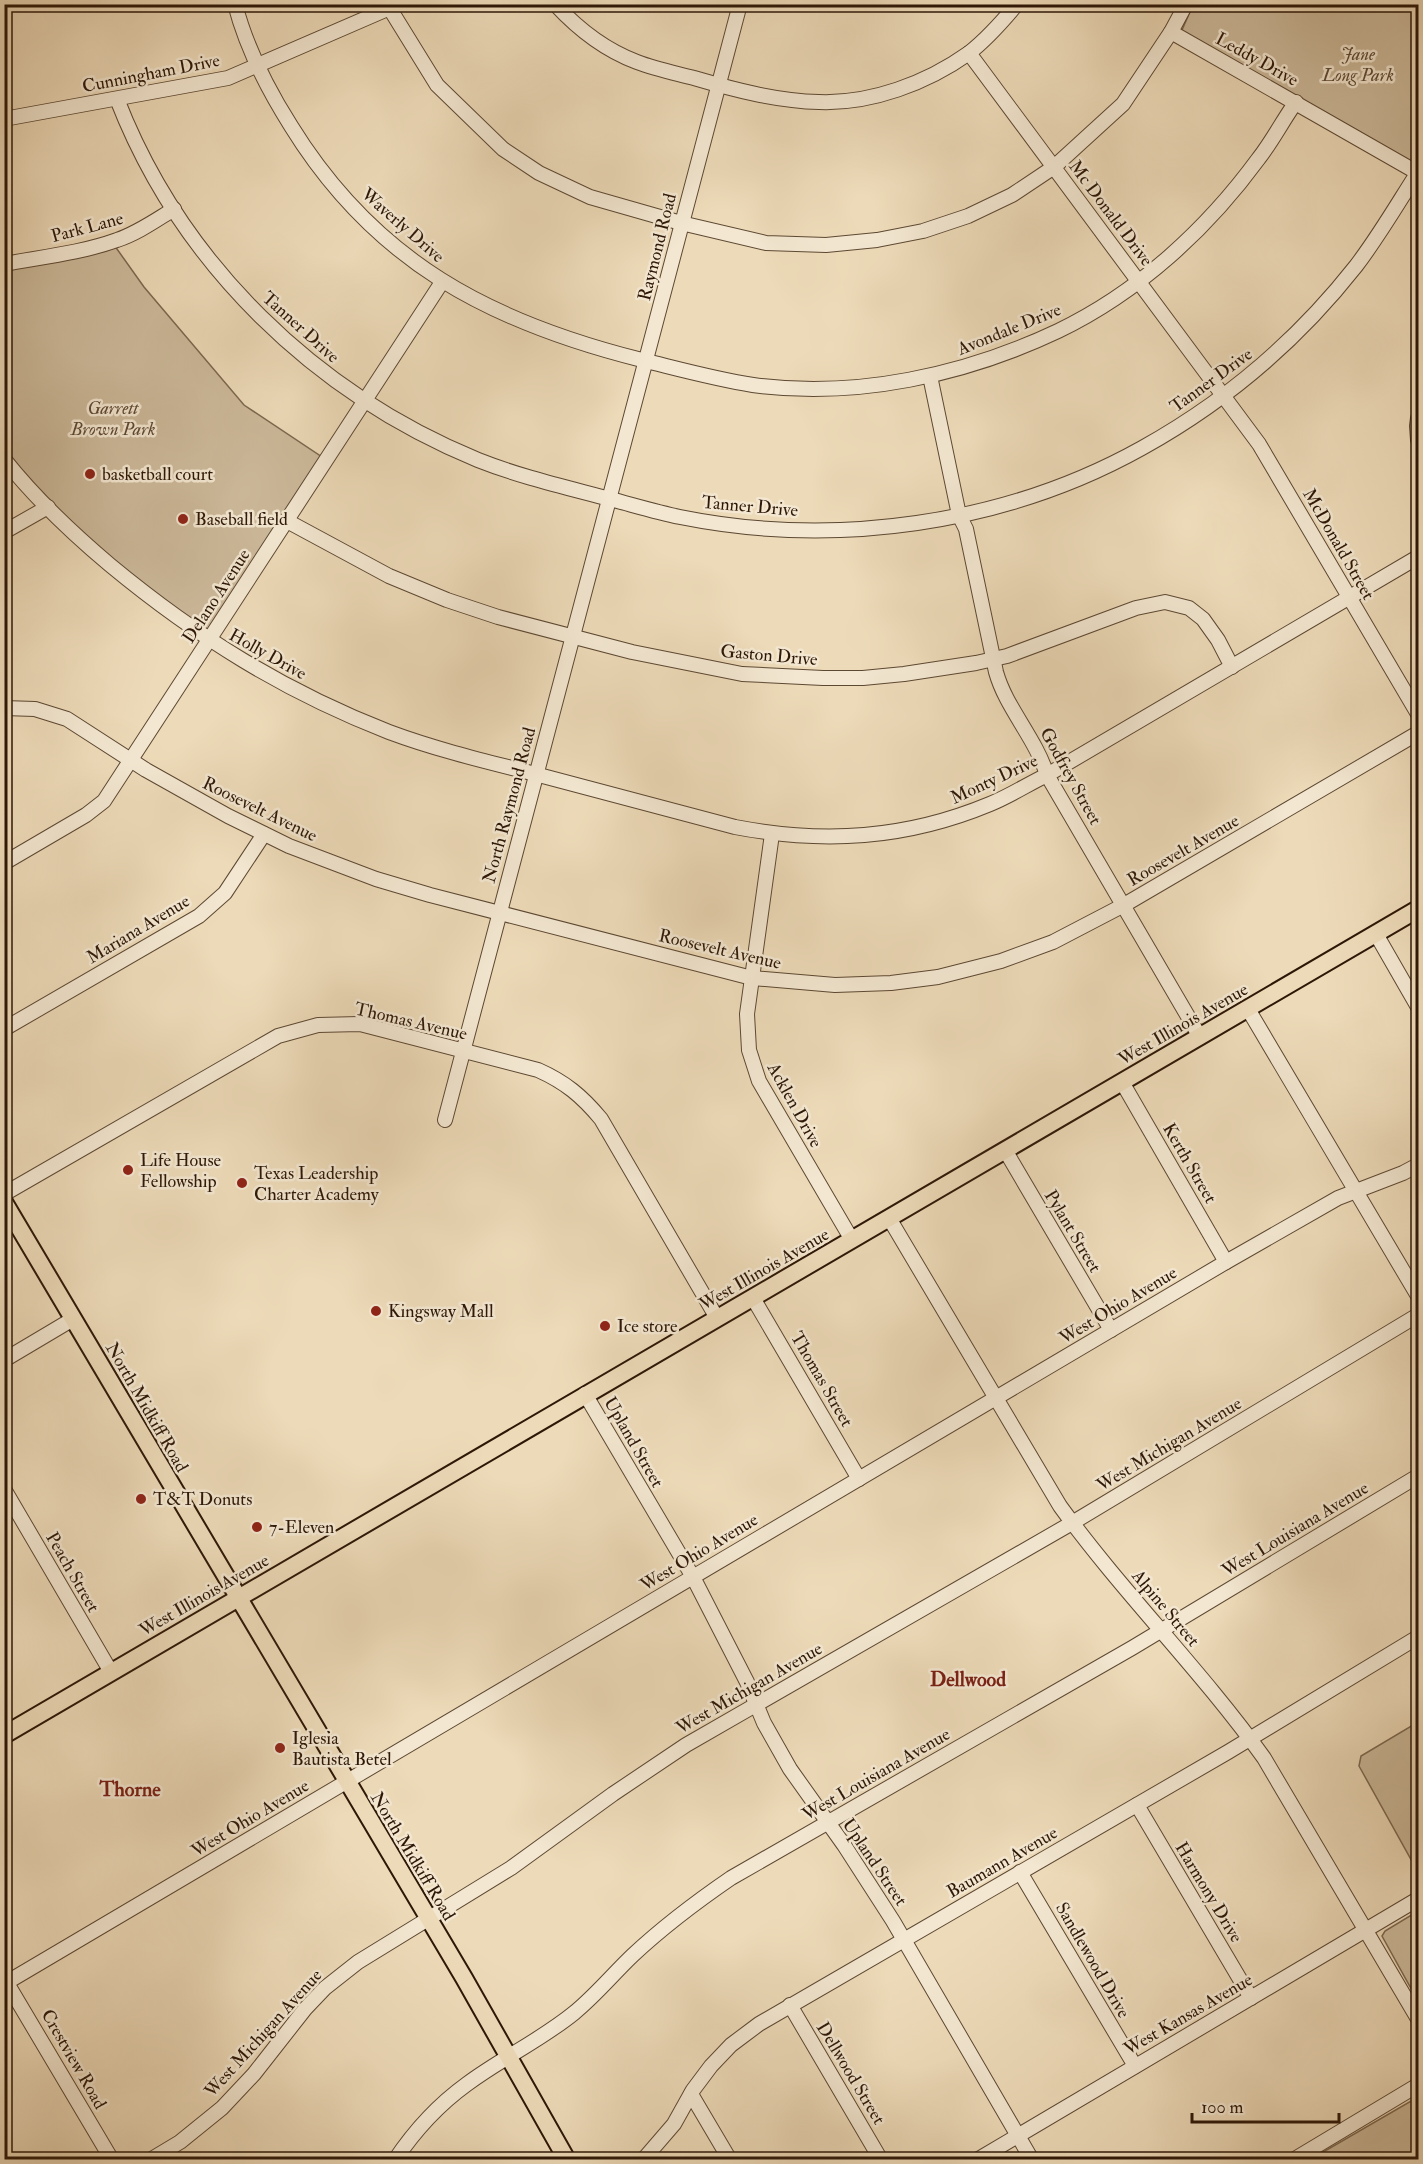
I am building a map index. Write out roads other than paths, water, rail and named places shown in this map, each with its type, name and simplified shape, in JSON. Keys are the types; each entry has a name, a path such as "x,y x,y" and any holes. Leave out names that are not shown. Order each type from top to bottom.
{"main road":[{"name":"West Illinois Avenue","path":"4,1735 1419,909"},
{"name":"North Midkiff Road","path":"4,1202 567,2160"}],"street":[{"name":"Waverly Drive","path":"235,4 258,65 285,118 326,177 375,229 442,282 502,314 556,336 646,361"},
{"path":"555,4 570,21 603,45 636,62 718,85 785,100 821,102 851,101 881,94 937,73 969,53 997,28 1017,4"},
{"name":"Raymond Road","path":"609,498 740,4"},
{"path":"392,6 437,85 503,149 539,173 590,197 681,223 766,243 826,245 878,240 923,231 968,216 1012,195 1054,167 1123,104 1171,32 1186,4"},
{"name":"Cunningham Drive","path":"4,119 224,79 392,6"},
{"name":"Leddy Drive","path":"1171,32 1418,172"},
{"name":"Mc Donald Drive","path":"969,53 1224,395"},
{"name":"Tanner Drive","path":"117,99 150,170 214,266 260,316 309,361 364,401 431,438 476,459 534,480 680,517 777,529 864,528 959,515 1011,502 1078,478 1143,447 1184,424 1266,362 1330,297 1380,232 1418,172"},
{"name":"Avondale Drive","path":"646,361 715,379 783,387 862,386 930,376 984,361 1038,340 1106,304 1139,281 1179,248 1220,207 1261,155 1296,102"},
{"name":"Park Lane","path":"4,264 83,250 118,240 174,209"},
{"name":"Delano Avenue","path":"4,862 99,806 442,282"},
{"path":"930,376 959,515"},
{"name":"McDonald Street","path":"1224,395 1267,456 1419,714"},
{"path":"1419,418 1417,426 1419,440"},
{"name":"Holly Drive","path":"4,459 84,543 124,577 209,640 267,676 375,726 454,754 535,775"},
{"name":"North Raymond Road","path":"446,1120 609,498"},
{"path":"4,532 48,507"},
{"name":"Godfrey Street","path":"959,515 966,529 997,678 1004,695 1042,759 1047,775 1200,1037"},
{"name":"Gaston Drive","path":"287,521 389,576 447,600 498,617 671,662 742,674 823,678 877,677 930,671 993,659 1136,608 1165,602 1189,608 1203,619 1218,640 1232,667"},
{"name":"Monty Drive","path":"535,775 735,827 772,834 850,837 914,828 963,815 1047,775 1419,557"},
{"name":"Roosevelt Avenue","path":"4,708 35,709 56,714 211,808 323,860 376,879 752,978 835,985 891,983 938,977 974,969 1027,952 1070,934 1124,905 1419,733"},
{"name":"Mariana Avenue","path":"4,1029 199,915 225,893 264,834"},
{"name":"Acklen Drive","path":"772,834 746,1021 749,1050 754,1068 852,1240"},
{"path":"1376,934 1419,1007"},
{"path":"1248,1009 1419,1296"},
{"name":"Thomas Avenue","path":"4,1194 267,1041 287,1033 321,1025 360,1024 538,1070 568,1085 591,1106 601,1119 717,1318"},
{"name":"Kerth Street","path":"1122,1082 1226,1262"},
{"name":"Pylant Street","path":"1005,1150 1111,1330"},
{"name":"West Ohio Avenue","path":"5,1981 1226,1262 1338,1198 1403,1173 1419,1164"},
{"name":"Alpine Street","path":"889,1218 1060,1506 1250,1738 1284,1790 1419,2019"},
{"name":"Thomas Street","path":"753,1298 859,1479"},
{"name":"West Michigan Avenue","path":"150,2160 180,2142 222,2108 254,2074 292,2024 325,1988 358,1962 512,1868 669,1756 1072,1523 1419,1314"},
{"path":"4,1360 73,1319"},
{"name":"Upland Street","path":"585,1394 693,1577 790,1769 844,1845 903,1940 1032,2160"},
{"name":"West Louisiana Avenue","path":"395,2160 421,2124 449,2098 468,2083 541,2038 575,2012 635,1954 687,1910 730,1878 1132,1648 1419,1476"},
{"name":"Peach Street","path":"4,1489 111,1672"},
{"name":"Baumann Avenue","path":"643,2160 674,2124 691,2094 711,2066 731,2045 759,2024 1137,1805 1419,1637"},
{"name":"Harmony Drive","path":"1137,1805 1251,1998"},
{"name":"Sandlewood Drive","path":"1020,1872 1135,2066"},
{"name":"West Kansas Avenue","path":"976,2160 1419,1899"},
{"name":"Crestview Road","path":"5,1981 112,2160"},
{"name":"Dellwood Street","path":"790,2005 881,2160"},
{"path":"1293,2160 1419,2085"},
{"path":"691,2094 730,2160"}],"place":[{"name":"basketball court","path":"90,474"},
{"name":"Baseball field","path":"183,519"},
{"name":"Life House Fellowship","path":"128,1170"},
{"name":"Texas Leadership Charter Academy","path":"242,1183"},
{"name":"Kingsway Mall","path":"376,1311"},
{"name":"Ice store","path":"605,1326"},
{"name":"T&T Donuts","path":"141,1499"},
{"name":"7-Eleven","path":"257,1527"},
{"name":"Iglesia Bautista Betel","path":"280,1748"}],"district":[{"name":"Dellwood","path":"968,1679"},
{"name":"Thorne","path":"130,1789"}],"park label":[{"name":"Jane Long Park","path":"1358,64"},
{"name":"Garrett Brown Park","path":"113,418"}]}
